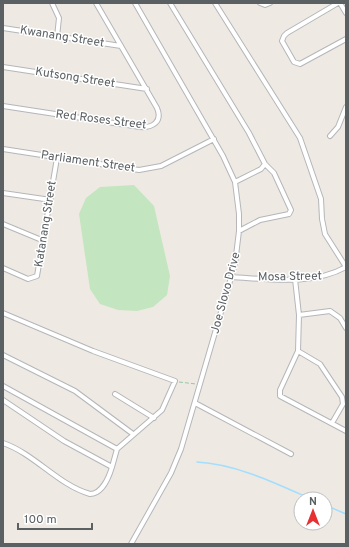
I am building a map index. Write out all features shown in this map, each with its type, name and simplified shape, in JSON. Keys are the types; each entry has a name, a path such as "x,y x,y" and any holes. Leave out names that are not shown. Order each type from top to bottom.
{"street":[{"path":"52,3 59,18 57,37"},
{"name":"Red Roses Street","path":"3,106 148,127 157,122 159,113 96,3"},
{"name":"Joe Slovo Drive","path":"131,544 174,466 195,403 232,277 239,231 235,182 214,139 135,3"},
{"path":"170,3 246,127 265,164 276,178 291,212 257,221 239,231"},
{"path":"215,3 295,129 320,195 325,234 346,267"},
{"path":"260,3 265,5 270,3"},
{"path":"346,12 339,3 287,33 282,41 294,62 300,64 346,39"},
{"name":"Kwanang Street","path":"3,28 121,46"},
{"name":"Kutsong Street","path":"3,67 146,89"},
{"path":"330,136 338,127 346,107"},
{"name":"Parliament Street","path":"3,149 129,170 148,170 169,163 214,139"},
{"name":"Katanang Street","path":"3,268 25,278 35,278 39,269 57,158"},
{"path":"235,182 261,170 265,164"},
{"path":"3,193 51,200"},
{"path":"3,224 44,241"},
{"name":"Mosa Street","path":"232,277 296,279 326,277 346,267"},
{"path":"296,279 299,315 298,351 280,390 280,396 346,431"},
{"path":"299,315 330,311 340,318 346,328"},
{"path":"3,313 93,351 175,381 168,400 154,418 133,434 117,449 112,467 99,491 95,494 90,494 51,473 14,447 3,443"},
{"path":"298,351 320,364 342,397 343,404 332,424"},
{"path":"3,355 75,391 133,434"},
{"path":"3,386 117,449"},
{"path":"115,394 154,418"},
{"path":"3,400 64,441 112,467"},
{"path":"195,403 291,454"}],"path":[{"path":"175,381 200,385"}],"green space":[{"path":"134,185 154,206 170,276 167,295 153,307 137,311 118,310 100,304 90,289 79,214 86,198 100,187"}],"waterway":[{"path":"197,462 226,466 241,470 293,491"},
{"path":"333,508 346,514"}]}
